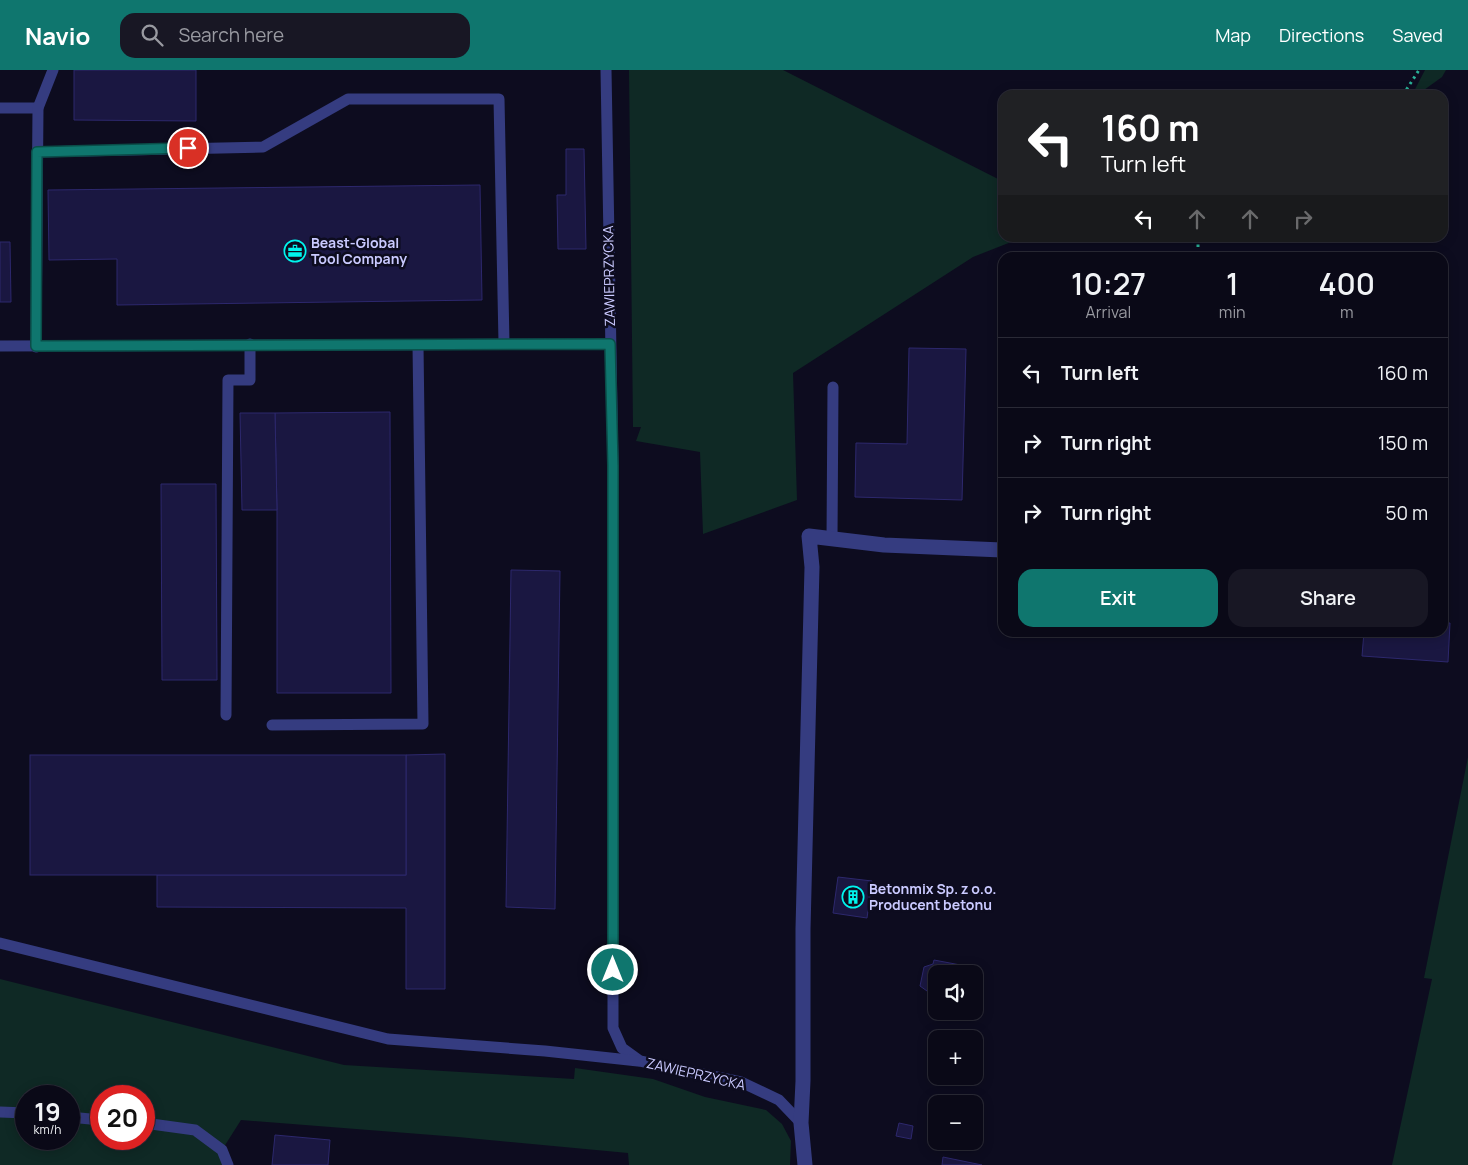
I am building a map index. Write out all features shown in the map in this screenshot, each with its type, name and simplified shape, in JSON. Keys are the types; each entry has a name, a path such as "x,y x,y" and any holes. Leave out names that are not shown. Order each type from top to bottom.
{"street":[{"path":"805,1165 801,1124 803,1081 803,920 812,567 809,536 832,540 884,544 998,550"}],"lane":[{"path":"36,346 38,108 53,70"},
{"name":"ZAWIEPRZYCKA","path":"606,70 613,466 613,1028 622,1048 640,1062 742,1082 779,1100 801,1124"},
{"path":"37,152 263,147 348,99 499,99 504,343"},
{"path":"0,108 38,108"},
{"path":"226,715 228,380 250,380 250,344"},
{"path":"0,346 610,344"},
{"path":"272,725 423,724 418,345"},
{"path":"832,540 834,387"},
{"path":"0,942 388,1039 640,1062"},
{"path":"0,1112 15,1113"},
{"path":"155,1125 195,1130 222,1150 228,1165"}],"path":[{"path":"1406,90 1419,70"}],"green space":[{"path":"629,70 783,70 998,179 998,242 1011,242 973,257 793,373 797,500 703,534 700,452 636,441 641,427 633,427"},
{"path":"1425,70 1446,70 1442,77 1424,90 1415,90"},
{"path":"1468,757 1468,1165 1392,1165 1432,979 1424,978"},
{"path":"0,979 344,1065 574,1079 575,1068 653,1079 705,1097 766,1110 782,1124 791,1141 790,1165 629,1165 628,1153 241,1120 222,1150 228,1165 0,1165"}],"building":[{"path":"74,70 196,70 196,121 74,120"},
{"path":"566,149 584,149 586,249 558,249 557,195 566,195"},
{"path":"480,185 482,300 117,305 117,259 49,260 48,190"},
{"path":"0,242 10,242 11,302 0,302"},
{"path":"909,348 966,349 962,500 855,497 856,443 907,444"},
{"path":"390,412 391,693 277,693 275,413"},
{"path":"240,413 275,413 277,510 242,510"},
{"path":"161,484 216,484 217,680 162,680"},
{"path":"511,570 560,571 555,909 506,907"},
{"path":"1448,623 1450,623 1448,662 1362,656 1364,637 1448,637"},
{"path":"445,754 445,989 406,989 406,908 157,907 157,875 406,875 406,755"},
{"path":"30,755 406,755 406,875 30,875"},
{"name":"Betonmix Sp. z o.o. Producent betonu","path":"838,877 872,881 867,918 833,913"},
{"path":"934,960 960,965 930,965 933,964"},
{"path":"928,966 928,991 920,986 924,967"},
{"path":"899,1123 913,1126 911,1139 896,1136"},
{"path":"275,1135 330,1140 328,1165 272,1165"},
{"path":"943,1157 982,1165 942,1165"}],"place":[{"name":"Beast-Global Tool Company","path":"295,251"},
{"name":"Betonmix Sp. z o.o. Producent betonu","path":"853,897"}],"route":[{"path":"188,148 37,152 36,346 610,344 613,466 613,970"}]}
